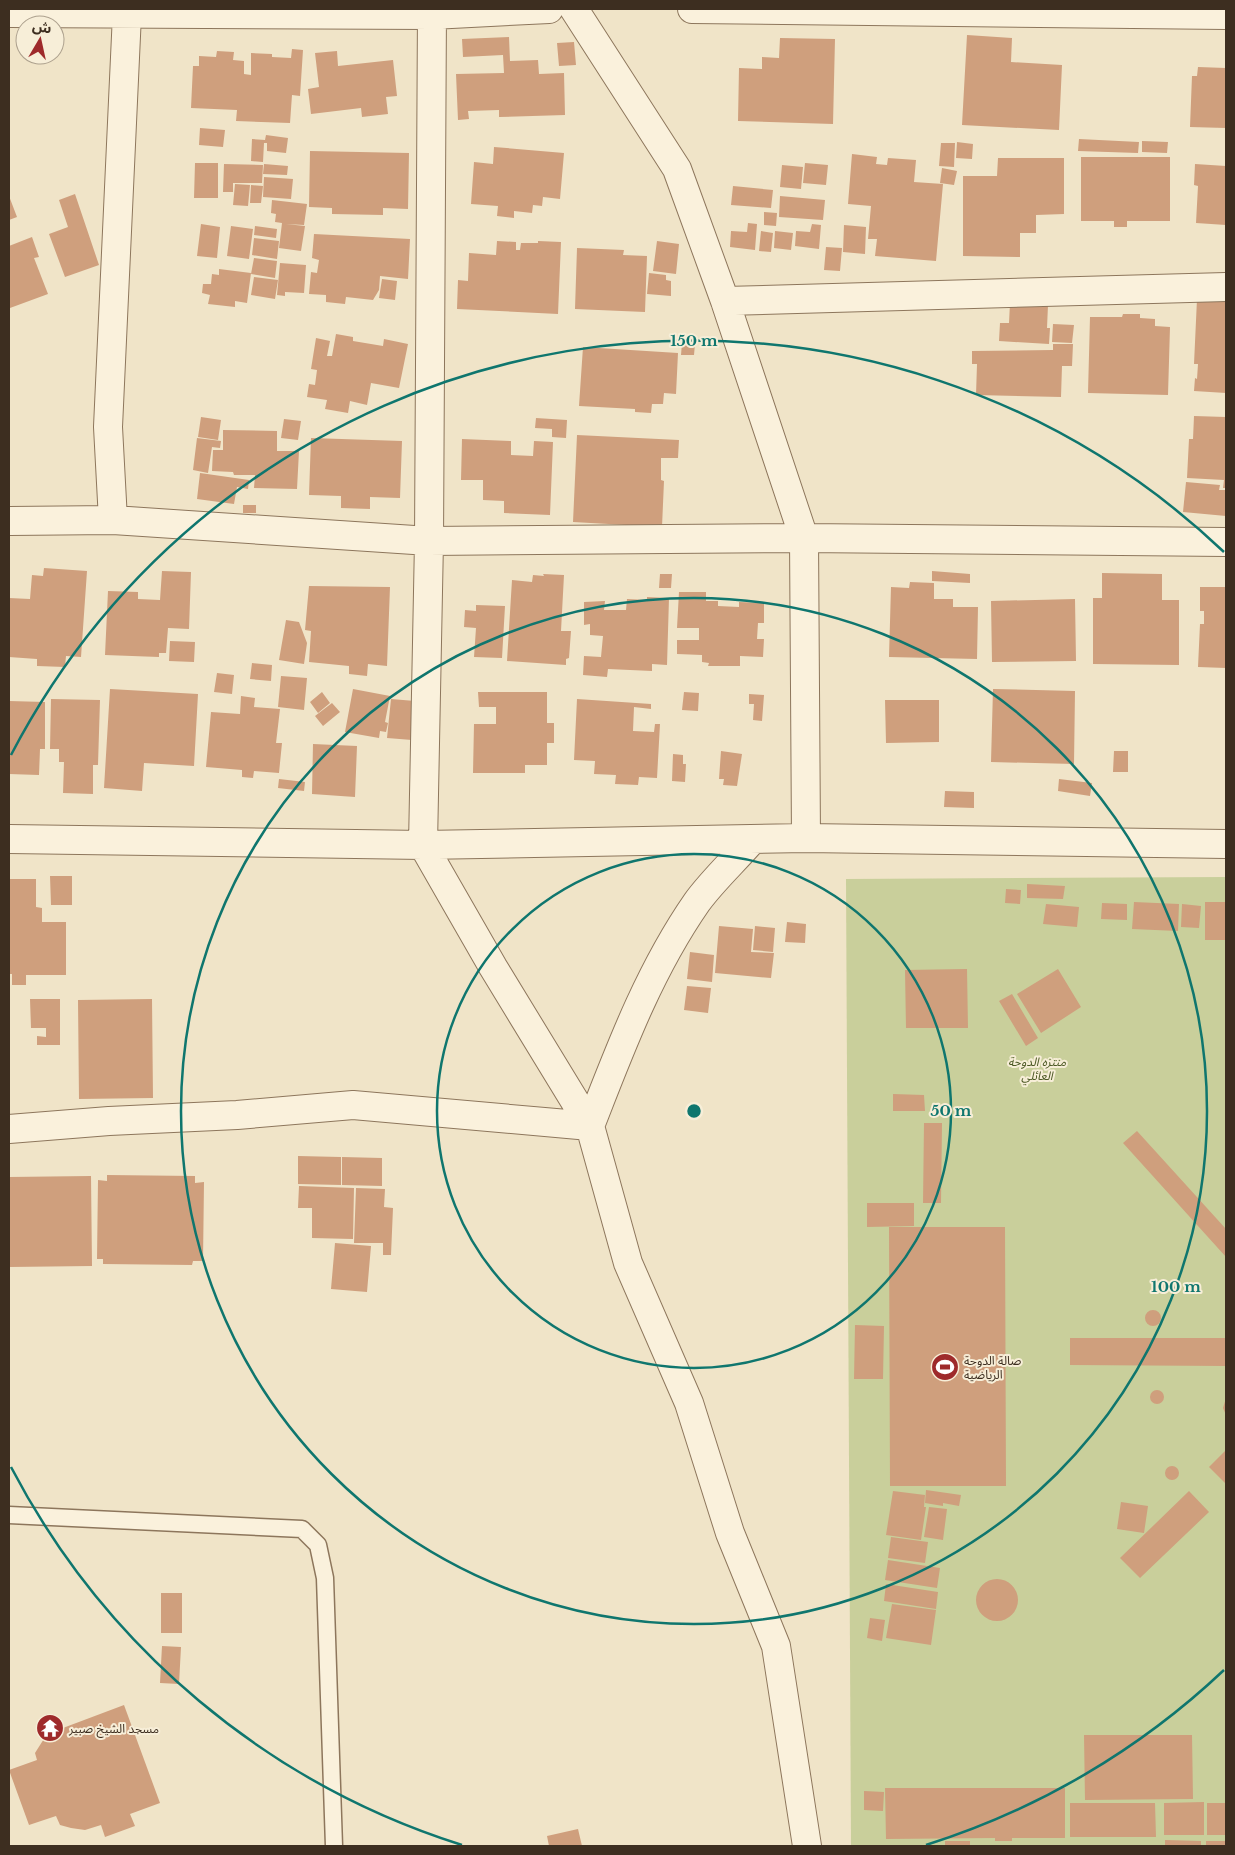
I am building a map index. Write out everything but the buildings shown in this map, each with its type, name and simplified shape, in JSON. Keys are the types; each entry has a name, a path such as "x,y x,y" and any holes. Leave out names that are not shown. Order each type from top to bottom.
{"street":[{"path":"9,13 432,12 549,9"},
{"path":"574,9 676,169 725,301 804,538 806,838"},
{"path":"692,9 1226,15"},
{"path":"432,12 429,541 423,845 493,967 590,1126 628,1263 689,1403 730,1533 776,1646 807,1846"},
{"path":"113,520 108,427 126,14"},
{"path":"725,301 1226,287"},
{"path":"9,521 113,520 429,541 804,538 1226,542"},
{"path":"9,839 423,845 806,838 1226,844"},
{"path":"590,1126 631,1022 661,959 698,901 753,839"},
{"path":"9,1129 110,1121 238,1115 353,1105 590,1126"}],"lane":[{"path":"9,1515 302,1529 318,1545 325,1578 334,1846"}],"green space":[{"name":"منتزه الدوحة العائلي","path":"1226,877 1226,1846 851,1846 846,879"}],"place":[{"name":"صالة الدوحة الرياضية","path":"945,1367"},
{"name":"مسجد الشيخ صبير","path":"50,1728"}]}
